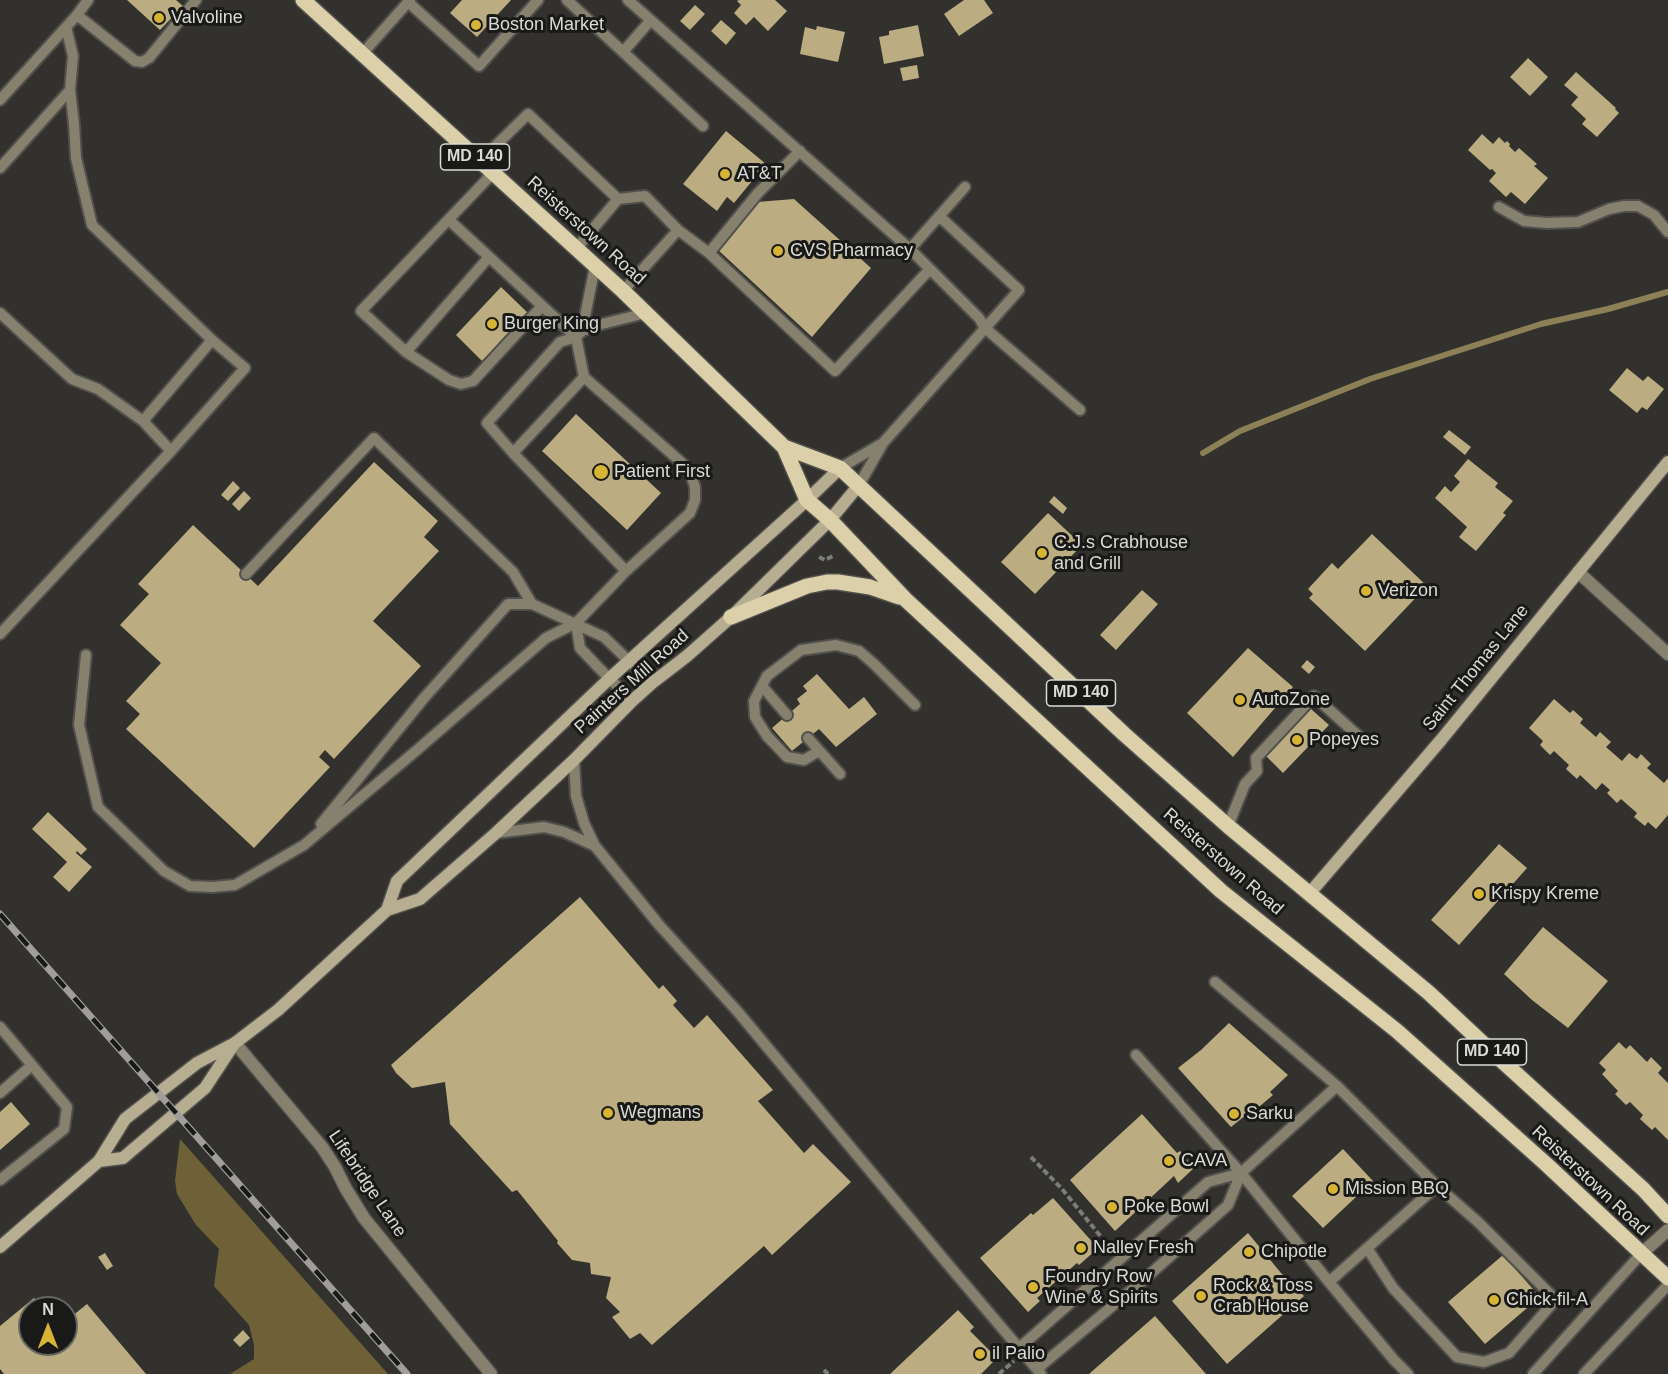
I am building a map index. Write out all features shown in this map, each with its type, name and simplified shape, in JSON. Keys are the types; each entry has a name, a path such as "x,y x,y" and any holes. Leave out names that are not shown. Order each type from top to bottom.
{"main road":[{"name":"Reisterstown Road","path":"303,0 623,291 784,447 807,500 830,520 904,599 1221,891 1397,1031 1546,1164 1668,1278"},
{"name":"Reisterstown Road","path":"784,447 840,468 1124,734 1228,826 1429,993 1643,1189 1668,1216"},
{"name":"Saint Thomas Lane","path":"1309,894 1418,767 1668,462"},
{"name":"Painters Mill Road","path":"387,910 398,881 610,678 840,468"},
{"name":"Painters Mill Road","path":"0,1247 99,1161 125,1119 197,1063 235,1043 278,1010 387,910 420,899 496,833 574,760 632,701 731,617 830,520 859,485"},
{"path":"731,617 807,586 827,582 870,587 904,599"},
{"name":"Painters Mill Road","path":"99,1161 123,1158 205,1088 235,1043"}],"street":[{"path":"1578,573 1668,654"},
{"name":"Lifebridge Lane","path":"235,1043 322,1147 364,1218 491,1374"},
{"path":"1641,1254 1668,1230"}],"lane":[{"path":"0,100 88,0"},
{"path":"77,15 135,61 142,62 149,58 196,0"},
{"path":"362,54 409,1 479,66 538,0"},
{"path":"567,0 703,126"},
{"path":"628,0 910,249 979,318 985,328 1080,410"},
{"path":"623,51 650,21"},
{"path":"0,634 171,451 245,368 212,340 92,225 76,158 75,124 70,90 73,56 66,27"},
{"path":"0,168 70,90"},
{"path":"480,161 528,114 618,199"},
{"path":"709,253 758,193 800,151"},
{"path":"493,173 361,312 406,352 449,380 461,384 473,381 542,306"},
{"path":"910,249 965,187"},
{"path":"576,249 618,199 645,196 678,230 709,253 834,371 930,269"},
{"path":"1499,207 1524,221 1547,223 1578,222 1609,209 1638,206 1654,215 1668,232"},
{"path":"859,485 883,443 1019,290 939,216"},
{"path":"449,220 542,306 579,334"},
{"path":"623,291 678,230"},
{"path":"406,352 489,257"},
{"path":"86,655 79,724 98,807 164,871 190,886 236,885 304,845 546,638 576,623 626,572 690,513 695,500 690,472 584,377 579,334 595,266"},
{"path":"0,313 72,379 98,389 143,421 171,451"},
{"path":"626,572 487,423 560,342 598,325 646,313"},
{"path":"143,421 212,340"},
{"path":"513,453 584,377"},
{"path":"246,574 374,438 513,572 532,604"},
{"path":"840,468 883,443"},
{"path":"304,845 424,698 508,604 532,604 604,637 652,683"},
{"path":"576,623 580,648 632,701"},
{"path":"819,751 804,760 787,757 767,736 755,717 754,701 767,676 801,650 836,645 859,651 915,705"},
{"path":"762,686 787,715"},
{"path":"1228,826 1245,784 1257,771 1256,758 1314,696 1364,741"},
{"path":"808,738 840,774"},
{"path":"574,760 576,796 584,823 595,846 660,926 738,1012 1040,1371 1228,1205 1241,1173 1337,1086"},
{"path":"496,833 544,827 564,832 595,846"},
{"path":"1215,982 1337,1086 1550,1294 1551,1305 1509,1353 1484,1362 1457,1357 1393,1288 1367,1248"},
{"path":"0,1027 67,1107 64,1129 0,1180"},
{"path":"1136,1055 1241,1173 1329,1282 1408,1374"},
{"path":"0,1093 32,1065"},
{"path":"1019,1348 1208,1182 1241,1173"},
{"path":"1329,1282 1437,1186"},
{"path":"1533,1374 1641,1254"},
{"path":"1584,1374 1668,1285"}],"path":[{"path":"819,557 825,560 833,556"},
{"path":"1031,1157 1062,1189 1120,1261"}],"shaded area":[{"path":"180,1139 388,1374 230,1374 254,1359 254,1345 249,1325 214,1286 219,1249 196,1225 177,1194 175,1181"}],"building":[{"name":"Valvoline","path":"127,0 176,0 183,6 160,30"},
{"name":"Boston Market","path":"462,0 511,0 477,37 450,13"},
{"path":"775,0 787,11 768,31 754,17 746,25 734,13 741,5 737,1"},
{"path":"964,0 984,0 993,13 959,36 944,14"},
{"path":"695,5 705,14 690,30 680,21"},
{"path":"721,20 736,33 726,45 711,31"},
{"path":"918,25 924,56 884,64 879,37 889,35 889,31"},
{"path":"817,26 845,32 838,62 800,54 805,27 816,30"},
{"path":"1528,58 1548,77 1530,96 1510,77"},
{"path":"917,65 919,78 903,81 900,68"},
{"path":"1576,72 1619,113 1597,137 1582,124 1586,119 1571,105 1578,97 1564,85"},
{"name":"AT&T","path":"726,131 766,164 734,203 727,197 717,211 683,184"},
{"path":"1482,134 1493,144 1499,137 1505,143 1507,141 1515,152 1519,148 1537,164 1534,166 1548,178 1525,204 1511,192 1506,197 1489,181 1496,173 1468,150"},
{"name":"CVS Pharmacy","path":"794,199 871,268 812,337 717,249 757,202"},
{"name":"Burger King","path":"501,287 528,313 482,361 456,335"},
{"path":"1627,368 1643,381 1648,376 1664,389 1647,410 1642,407 1637,413 1609,390"},
{"name":"Patient First","path":"576,414 661,493 627,530 542,451"},
{"path":"1449,430 1471,447 1465,455 1443,437"},
{"path":"1468,459 1498,483 1495,487 1513,501 1503,513 1506,515 1476,551 1459,537 1467,527 1435,498 1445,486 1451,492 1460,482 1454,476"},
{"path":"374,462 438,521 424,537 439,551 373,621 421,666 334,759 325,750 319,757 330,767 254,848 126,729 140,714 126,701 161,663 120,625 149,594 138,584 193,525 258,586"},
{"path":"233,481 240,488 228,501 221,495"},
{"path":"244,491 251,498 239,511 232,504"},
{"path":"1054,496 1067,508 1063,514 1049,502"},
{"name":"C.J.s Crabhouse and Grill","path":"1048,513 1082,545 1035,594 1001,562"},
{"name":"Verizon","path":"1372,534 1427,586 1365,651 1309,598 1313,594 1308,589 1332,563 1338,569"},
{"path":"1142,590 1158,604 1116,650 1100,635"},
{"name":"AutoZone","path":"1248,648 1293,687 1233,757 1187,713"},
{"path":"1307,660 1315,667 1309,674 1301,667"},
{"path":"817,674 849,709 864,697 877,714 836,747 819,729 792,751 772,728 800,704 797,699 807,691 803,686"},
{"path":"1554,699 1570,713 1573,710 1583,719 1580,723 1596,737 1600,732 1611,742 1606,747 1622,761 1629,753 1637,759 1641,754 1651,764 1647,768 1664,783 1668,778 1668,815 1656,829 1648,822 1645,826 1634,817 1637,813 1621,799 1617,803 1607,793 1610,790 1602,783 1596,790 1580,775 1577,779 1566,769 1569,765 1554,751 1550,755 1540,745 1543,741 1529,728"},
{"name":"Popeyes","path":"1311,709 1329,725 1283,773 1266,756"},
{"path":"48,812 87,849 81,855 77,851 76,853 92,867 69,892 53,877 67,862 32,829"},
{"name":"Krispy Kreme","path":"1499,844 1527,868 1459,945 1431,920"},
{"name":"Wegmans","path":"580,897 659,989 663,985 677,1001 673,1005 694,1028 707,1015 773,1090 758,1101 804,1153 813,1144 851,1182 772,1255 764,1246 652,1345 640,1333 630,1339 612,1317 620,1312 606,1298 611,1277 591,1274 590,1263 572,1260 517,1190 512,1192 450,1124 445,1082 412,1088 391,1065"},
{"path":"1543,927 1608,981 1568,1028 1532,1000 1504,974"},
{"path":"1229,1023 1288,1075 1270,1092 1273,1095 1231,1127 1178,1068"},
{"path":"1619,1042 1626,1049 1630,1045 1647,1062 1651,1057 1662,1068 1658,1073 1668,1083 1668,1140 1655,1127 1652,1130 1640,1119 1643,1115 1630,1102 1626,1105 1615,1094 1618,1091 1602,1074 1606,1070 1599,1063"},
{"path":"11,1102 30,1124 0,1150 0,1112"},
{"path":"1142,1114 1177,1153 1180,1151 1194,1168 1178,1183 1174,1176 1115,1231 1070,1180"},
{"name":"Mission BBQ","path":"1343,1149 1373,1181 1323,1228 1292,1196"},
{"path":"1053,1198 1096,1246 1094,1247 1096,1250 1079,1265 1077,1263 1037,1298 1040,1301 1028,1312 980,1258 1031,1213 1033,1215"},
{"path":"1248,1233 1281,1273 1304,1296 1227,1364 1172,1301"},
{"path":"105,1253 113,1266 107,1270 98,1257"},
{"name":"Chick-fil-A","path":"1503,1255 1540,1297 1485,1344 1448,1302"},
{"path":"87,1304 146,1374 4,1374 0,1369 0,1326 18,1311 18,1356 78,1356 78,1311"},
{"path":"958,1310 974,1327 970,1331 997,1358 981,1374 890,1374"},
{"path":"1155,1316 1206,1374 1089,1374"},
{"path":"243,1330 250,1338 240,1347 233,1340"}],"waterway":[{"path":"1203,453 1240,431 1370,379 1541,324 1608,309 1668,292"}],"railway":[{"path":"0,914 407,1374"}],"place":[{"name":"Valvoline","path":"159,18"},
{"name":"Boston Market","path":"476,25"},
{"name":"AT&T","path":"725,174"},
{"name":"CVS Pharmacy","path":"778,251"},
{"name":"Burger King","path":"492,324"},
{"name":"Patient First","path":"601,472"},
{"name":"C.J.s Crabhouse and Grill","path":"1042,553"},
{"name":"Verizon","path":"1366,591"},
{"name":"AutoZone","path":"1240,700"},
{"name":"Popeyes","path":"1297,740"},
{"name":"Krispy Kreme","path":"1479,894"},
{"name":"Wegmans","path":"608,1113"},
{"name":"Sarku","path":"1234,1114"},
{"name":"CAVA","path":"1169,1161"},
{"name":"Mission BBQ","path":"1333,1189"},
{"name":"Poke Bowl","path":"1112,1207"},
{"name":"Nalley Fresh","path":"1081,1248"},
{"name":"Chipotle","path":"1249,1252"},
{"name":"Foundry Row Wine & Spirits","path":"1033,1287"},
{"name":"Rock & Toss Crab House","path":"1201,1296"},
{"name":"Chick-fil-A","path":"1494,1300"},
{"name":"il Palio","path":"980,1354"}]}
